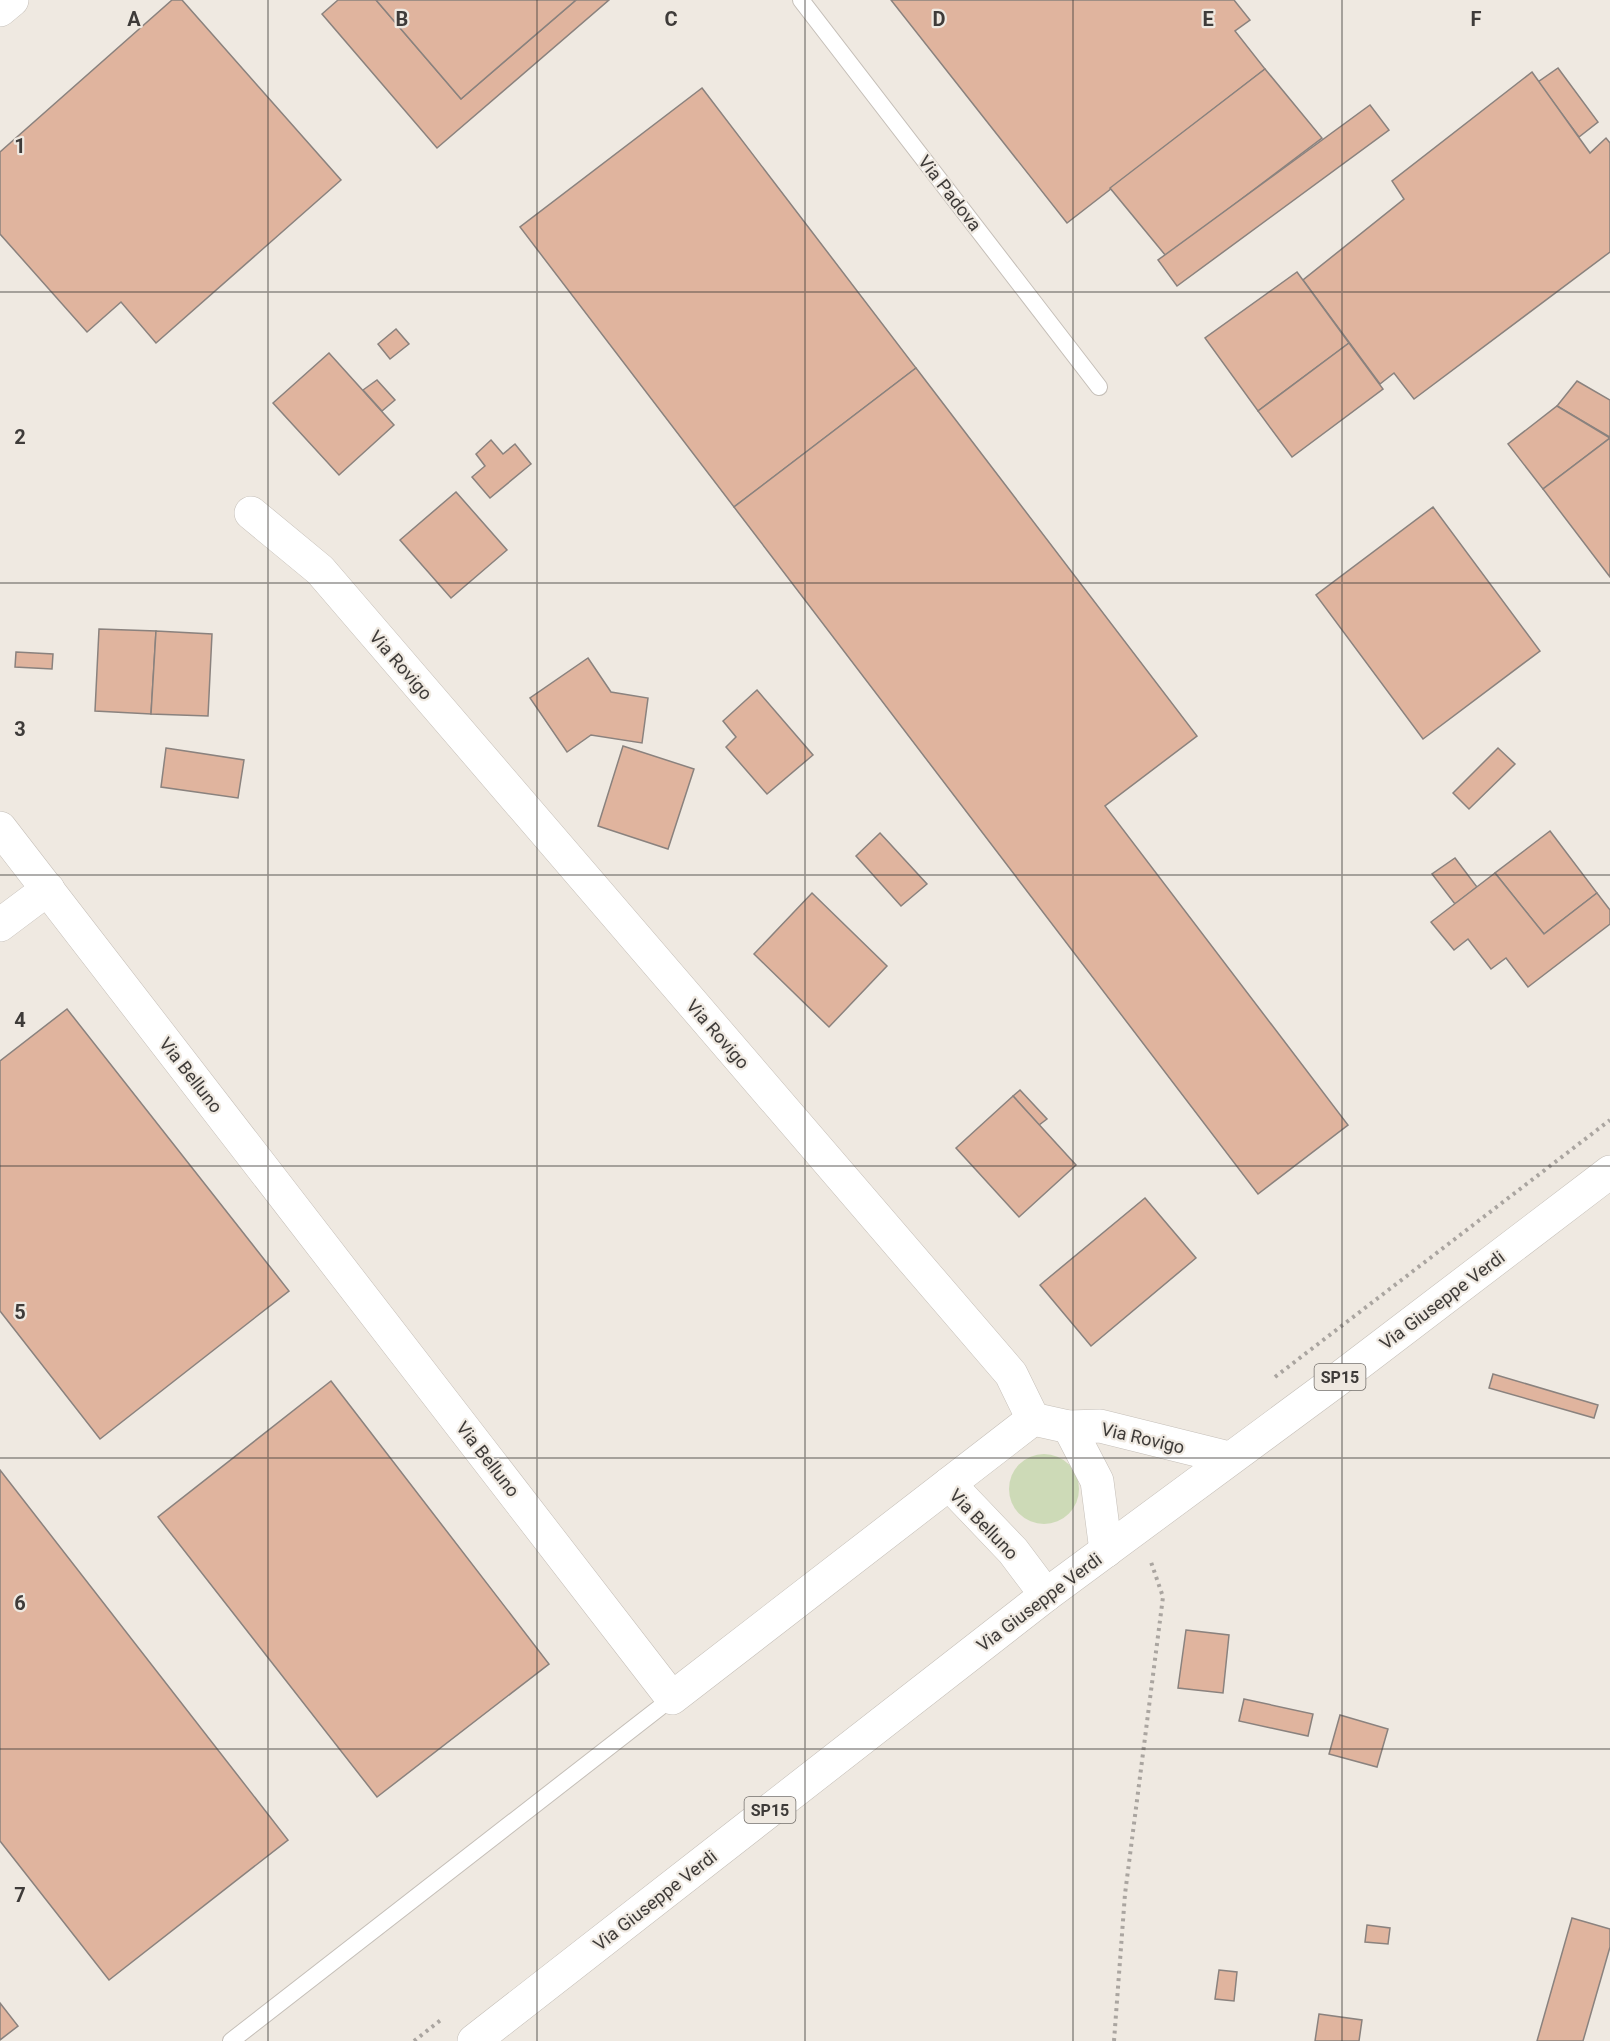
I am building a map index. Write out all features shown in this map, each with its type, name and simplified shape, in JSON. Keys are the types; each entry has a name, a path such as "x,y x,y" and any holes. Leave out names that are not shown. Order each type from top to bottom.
{"street":[{"path":"0,10 12,0"},
{"name":"Via Rovigo","path":"251,513 320,570 1011,1374 1033,1419 1070,1427 1100,1426 1229,1458"},
{"name":"Via Belluno","path":"0,828 672,1698 949,1484 1013,1551 1046,1595"},
{"path":"0,925 48,888"},
{"name":"Via Giuseppe Verdi","path":"474,2041 1046,1595 1337,1380 1610,1172"},
{"path":"949,1484 1033,1419"},
{"path":"1070,1427 1097,1481 1106,1551"}],"lane":[{"name":"Via Padova","path":"801,0 1099,387"},
{"path":"231,2041 672,1698"}],"path":[{"path":"1114,2041 1125,1894 1163,1597 1139,1528"}],"green space":[{"path":"1044,1454 1063,1460 1073,1470 1079,1489 1073,1508 1063,1518 1044,1524 1025,1518 1015,1508 1009,1489 1015,1470 1025,1460"}],"building":[{"path":"172,0 182,0 341,180 156,343 121,302 87,332 0,234 0,152"},
{"path":"338,0 376,0 461,99 576,0 609,0 437,148 322,14"},
{"path":"376,0 576,0 461,99"},
{"path":"891,0 1234,0 1250,20 1235,31 1265,69 1067,223"},
{"path":"1558,68 1598,122 1579,137 1538,82"},
{"path":"1265,69 1322,138 1166,256 1110,188"},
{"path":"1532,72 1590,153 1606,138 1610,143 1610,252 1414,399 1394,373 1380,384 1303,280 1404,199 1392,181"},
{"path":"702,88 916,368 734,507 520,227"},
{"path":"1370,105 1389,130 1177,286 1158,260"},
{"path":"1297,272 1349,343 1258,411 1205,338"},
{"path":"396,329 409,344 390,359 378,344"},
{"path":"1349,343 1383,389 1292,457 1258,411"},
{"path":"329,353 394,425 339,475 273,403"},
{"path":"916,368 1197,736 1105,806 1348,1125 1258,1194 734,507"},
{"path":"377,380 395,400 382,411 363,390"},
{"path":"1577,381 1610,400 1610,437 1557,406"},
{"path":"1557,406 1610,438 1543,489 1508,444"},
{"path":"1610,438 1610,577 1543,489"},
{"path":"491,440 503,454 515,444 531,464 490,498 472,477 485,466 476,454"},
{"path":"456,492 507,550 451,598 400,540"},
{"path":"1433,507 1540,651 1423,739 1316,595"},
{"path":"99,629 156,631 151,714 95,711"},
{"path":"156,631 212,634 208,716 151,714"},
{"path":"16,652 53,654 52,669 15,667"},
{"path":"588,658 611,692 648,698 642,743 591,735 567,752 530,698"},
{"path":"757,690 813,755 767,794 726,747 736,737 723,721"},
{"path":"623,746 694,769 668,849 598,826"},
{"path":"166,748 244,760 238,798 161,787"},
{"path":"1498,748 1515,764 1469,809 1453,793"},
{"path":"1550,831 1597,893 1544,934 1495,873"},
{"path":"880,833 927,884 901,906 856,856"},
{"path":"1455,858 1477,887 1455,904 1432,874"},
{"path":"1495,873 1544,934 1597,893 1610,910 1610,924 1528,987 1506,958 1491,969 1468,939 1454,950 1431,922"},
{"path":"812,893 887,966 829,1027 754,954"},
{"path":"67,1009 289,1291 100,1439 0,1311 0,1061"},
{"path":"1020,1090 1047,1119 1039,1125 1013,1096"},
{"path":"1013,1096 1076,1165 1019,1217 956,1148"},
{"path":"1145,1198 1196,1258 1091,1346 1040,1285"},
{"path":"1493,1374 1598,1405 1594,1418 1489,1388"},
{"path":"331,1381 549,1664 377,1797 158,1517"},
{"path":"0,1470 288,1840 109,1980 0,1841"},
{"path":"1186,1630 1229,1635 1223,1693 1178,1688"},
{"path":"1244,1699 1313,1714 1308,1736 1239,1721"},
{"path":"1340,1715 1388,1729 1377,1767 1329,1754"},
{"path":"1572,1918 1610,1929 1610,1947 1583,2041 1537,2041"},
{"path":"1367,1925 1390,1928 1388,1944 1365,1942"},
{"path":"1219,1970 1237,1972 1234,2001 1215,1999"},
{"path":"0,2003 18,2026 0,2040"},
{"path":"1319,2014 1362,2020 1359,2041 1315,2041"}]}
